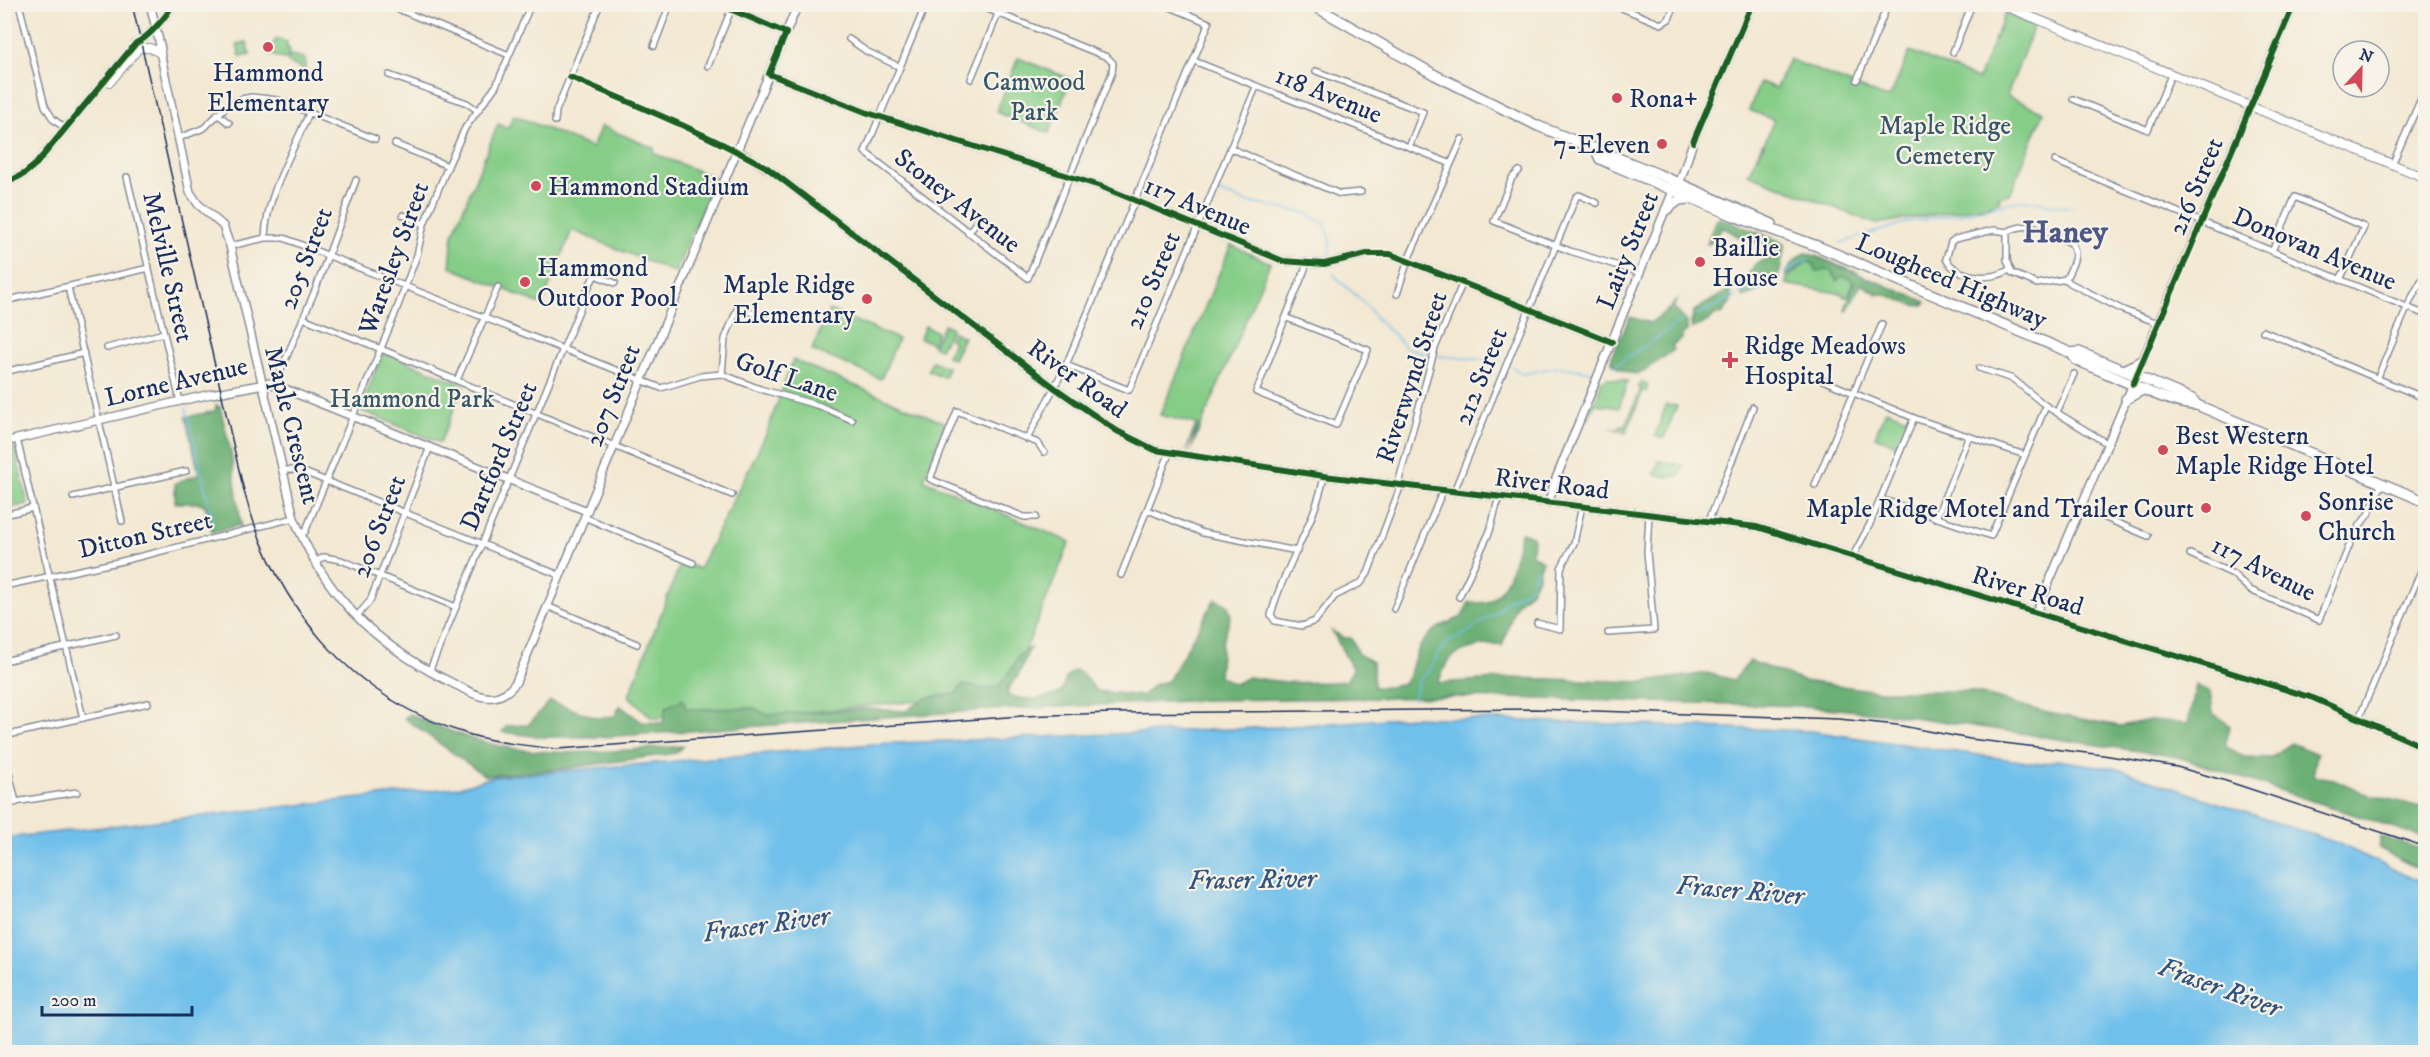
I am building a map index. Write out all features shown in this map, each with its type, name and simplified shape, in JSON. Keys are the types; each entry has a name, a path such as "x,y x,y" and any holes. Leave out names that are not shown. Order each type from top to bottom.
{"highway":[{"name":"Lougheed Highway","path":"1316,6 1435,75 1538,126 1594,148 1600,159 1676,184 1737,208 1817,246"},
{"name":"Lougheed Highway","path":"1676,184 1693,199 1817,246 2071,353 2079,352 2123,370 2144,389 2186,406 2197,405"},
{"path":"1666,210 1679,200 1693,199"},
{"name":"Lougheed Highway","path":"2071,353 2076,360 2192,399 2197,405 2426,502"},
{"path":"2123,370 2142,361"},
{"path":"2127,399 2144,389"}],"main road":[{"path":"161,20 169,4"},
{"path":"140,44 173,4"},
{"path":"2000,4 2426,178"},
{"name":"216 Street","path":"2134,379 2294,4"},
{"path":"4,184 24,174 36,164 136,43 160,50"}],"street":[{"path":"19,4 45,106 53,119 66,129"},
{"name":"Maple Crescent","path":"150,4 188,184 194,200 223,226 230,246 294,518 314,562 357,616 395,649 429,672 481,696 499,696"},
{"path":"386,4 509,55"},
{"name":"Waresley Street","path":"305,532 381,349 417,255 424,224 448,166 465,128 496,86 531,4"},
{"path":"555,121 556,111 600,4"},
{"path":"654,46 670,4"},
{"path":"718,4 786,33"},
{"name":"207 Street","path":"499,696 507,692 516,682 798,4"},
{"path":"880,116 926,4"},
{"path":"975,4 1107,57 1113,63 1112,73 1086,132 1071,176"},
{"path":"1027,440 1066,365 1209,23 1162,4"},
{"path":"1611,4 1658,23 1665,23 1675,4"},
{"name":"Laity Street","path":"1550,501 1555,481 1641,273 1688,148 1693,142 1752,4"},
{"path":"1857,80 1888,4"},
{"path":"1953,52 1972,4"},
{"path":"708,66 731,10"},
{"path":"972,79 998,14"},
{"path":"849,39 866,51 900,67"},
{"name":"118 Avenue","path":"1194,61 1449,163"},
{"path":"1316,70 1423,112 1409,147"},
{"name":"117 Avenue","path":"769,74 838,102 1071,176 1135,199 1277,258 1307,264 1324,264 1378,252 1390,254 1612,342"},
{"path":"389,75 467,103 477,110"},
{"path":"2073,99 2148,130 2171,75"},
{"path":"570,77 662,115 738,151"},
{"name":"210 Street","path":"1066,365 1129,390 1256,87"},
{"path":"2392,165 2426,87"},
{"path":"179,138 200,131 231,103 252,97 272,99 375,139"},
{"path":"230,246 265,238 265,225 276,192 309,113"},
{"path":"217,114 229,123"},
{"name":"Stoney Avenue","path":"880,116 865,152 1028,278 1071,176"},
{"path":"1398,294 1408,260 1449,163 1462,139"},
{"path":"395,144 448,166"},
{"path":"1230,148 1340,194 1361,192"},
{"name":"River Road","path":"738,151 770,170 1055,388 1131,440 1169,454 1324,476 1757,527 2313,698 2426,748"},
{"name":"Donovan Avenue","path":"2055,161 2426,315"},
{"path":"1519,171 1512,178 1494,220 1556,245 1641,273"},
{"name":"Melville Street","path":"127,177 180,401"},
{"name":"205 Street","path":"277,384 356,180"},
{"name":"212 Street","path":"1454,491 1578,196 1597,203"},
{"path":"2272,251 2295,197 2364,227 2340,280"},
{"path":"403,215 424,224"},
{"path":"968,233 981,216"},
{"path":"2009,270 1993,278 1978,277 1949,265 1946,259 1951,242 1955,239 1994,230 2007,232 2016,227 2031,225 2072,243 2075,257 2066,279"},
{"path":"2007,232 2005,243 2009,270"},
{"name":"Golf Lane","path":"265,238 284,238 641,381 664,388 700,376 722,374 820,406 852,420"},
{"path":"1287,318 1368,350 1336,425 1256,392 1307,264"},
{"path":"4,301 149,268"},
{"path":"2009,270 2037,284 2066,279"},
{"path":"2378,379 2407,308 2426,272"},
{"name":"Dartford Street","path":"429,672 595,275 615,283"},
{"path":"2066,279 2123,310 2158,323"},
{"name":"Riverwynd Street","path":"1297,551 1275,600 1272,615 1275,621 1302,626 1315,621 1335,596 1361,583 1368,573 1400,485 1435,348 1463,282"},
{"path":"68,287 122,521"},
{"path":"457,380 498,287"},
{"path":"722,374 725,339 738,307 765,318"},
{"path":"303,318 732,495"},
{"path":"1815,485 1882,324"},
{"path":"2263,331 2422,397"},
{"path":"107,348 164,333"},
{"path":"4,372 84,353"},
{"path":"1979,368 2013,378 2046,406 2108,444"},
{"path":"2057,412 2074,374"},
{"path":"1820,379 1914,418 2025,455"},
{"name":"216 Street","path":"2036,614 2134,379"},
{"name":"Lorne Avenue","path":"4,442 261,383 277,384 509,479 693,562"},
{"path":"265,399 277,384"},
{"path":"1881,499 1991,536 2046,406"},
{"path":"1709,520 1753,407"},
{"path":"1036,517 1024,518 930,479 957,411 1038,443 1044,452"},
{"path":"1853,556 1881,499 1914,418"},
{"path":"1936,518 1969,436"},
{"path":"17,439 82,718"},
{"name":"206 Street","path":"357,616 370,601 430,447"},
{"path":"1120,575 1169,454"},
{"path":"282,470 295,469 327,481 559,575"},
{"path":"73,497 186,471"},
{"path":"1148,510 1203,533 1297,551 1324,476"},
{"name":"117 Avenue","path":"2190,554 2233,574 2250,590 2319,620 2354,534 2369,513 2382,483"},
{"path":"1394,609 1443,490"},
{"path":"1459,597 1490,531 1499,496"},
{"path":"1537,623 1560,629 1561,568 1574,543 1582,506"},
{"path":"4,515 33,508"},
{"path":"2082,508 2148,536"},
{"path":"1608,633 1654,630 1647,552 1649,514"},
{"name":"Ditton Street","path":"4,586 294,518"},
{"path":"314,562 324,557 334,558 456,607"},
{"path":"2359,718 2426,559"},
{"path":"547,606 637,644"},
{"path":"4,661 116,635"},
{"path":"4,736 147,703"},
{"path":"4,757 15,802"},
{"path":"4,802 77,792"}],"green space":[{"name":"Maple Ridge Cemetery","path":"2005,14 2034,26 2007,96 2044,112 2010,194 1998,197 2000,201 1988,206 1876,224 1748,174 1763,142 1758,158 1774,120 1749,110 1760,82 1776,88 1789,59 1884,97 1890,97 1910,51 1978,79"},
{"path":"275,40 287,42 287,48 290,49 287,58 284,59 269,54"},
{"path":"247,42 250,55 240,57 237,44"},
{"path":"290,55 304,58 306,63 304,70 287,62"},
{"name":"Camwood Park","path":"1018,58 1071,79 1049,133 996,112"},
{"path":"514,115 592,148 601,126 654,148 653,153 715,178 675,273 572,230 542,305 450,267 453,234 498,124 508,128"},
{"path":"1719,218 1785,243 1779,273 1773,282 1744,297 1739,288 1753,268 1771,253 1772,249 1743,239 1722,227 1711,243 1707,244 1715,221"},
{"path":"1231,245 1270,263 1190,452 1199,424 1186,451 1196,424 1160,415"},
{"path":"1807,253 1926,302 1915,306 1884,294 1878,294 1863,285 1860,286 1847,311 1845,310 1854,284 1850,278 1842,276 1837,281 1831,270 1817,271 1813,264 1807,261 1786,277 1786,273 1795,261"},
{"path":"1816,256 1858,273 1848,296 1786,284 1786,280"},
{"path":"1727,291 1731,292 1731,301 1722,314 1713,316 1710,320 1692,329 1694,311"},
{"path":"1678,299 1673,307 1687,322 1687,331 1682,334 1682,339 1672,345 1674,350 1639,374 1624,371 1614,365 1612,355 1630,317 1650,323"},
{"path":"829,310 898,339 881,379 812,350"},
{"path":"944,324 952,328 940,349 933,346"},
{"path":"925,326 937,332 932,344 920,338"},
{"path":"953,332 964,337 953,359 947,356 954,342 949,339"},
{"name":"Hammond Park","path":"383,352 464,385 440,443 360,410"},
{"path":"793,360 945,423 924,480 1070,542 1008,692 768,716 652,718 629,696 681,562 699,569 766,434"},
{"path":"932,361 948,368 944,377 928,370"},
{"path":"1608,378 1628,381 1619,408 1595,404 1588,420 1584,416 1590,402 1596,399 1602,381"},
{"path":"1642,382 1647,384 1647,392 1643,391 1626,433 1610,427 1619,430 1621,425 1625,427"},
{"path":"216,405 220,407 231,452 241,525 212,532 205,505 175,503 175,483 199,474 186,417 215,411"},
{"path":"1666,405 1677,406 1664,438 1655,436"},
{"path":"1886,410 1909,419 1898,446 1875,436"},
{"path":"14,445 28,504 5,509 5,448"},
{"path":"1659,461 1684,465 1680,475 1669,477 1655,475"},
{"path":"1521,532 1533,536 1532,554 1542,561 1531,591 1516,604 1502,646 1481,646 1459,653 1448,661 1438,683 1512,678 1645,682 1707,673 1734,680 1750,661 1803,681 1879,691 1971,691 2048,713 2120,726 2150,720 2188,723 2196,685 2210,692 2213,713 2230,726 2225,746 2244,757 2271,758 2291,743 2317,754 2313,776 2334,779 2364,793 2425,808 2425,838 2178,757 1900,715 1804,706 1464,697 1210,700 986,710 603,737 541,737 502,732 507,726 528,725 550,701 598,718 615,716 620,706 642,722 663,723 666,707 683,699 686,709 754,708 767,715 865,709 906,711 925,698 956,694 962,685 988,689 999,686 1018,656 1030,648 1018,676 1008,687 1007,695 1034,699 1054,695 1061,692 1067,676 1075,670 1082,673 1096,691 1142,696 1155,684 1168,681 1215,599 1228,605 1231,615 1222,643 1219,676 1235,684 1248,677 1296,682 1346,681 1353,670 1332,631 1344,638 1351,638 1358,654 1372,662 1374,687 1389,687 1399,685 1409,676 1417,652 1431,633 1462,617 1469,602 1487,602 1501,590 1517,551"},
{"path":"410,714 463,736 496,745 542,752 590,752 683,746 676,753 562,769 485,776 404,718"},
{"path":"2381,837 2425,850 2425,873 2379,848"}],"water":[{"name":"Fraser River","path":"1413,717 1810,731 2041,764 2057,760 2118,769 2337,843 2425,884 2425,1052 5,1052 5,838 459,787 493,777 873,744 1280,727"}],"waterway":[{"path":"1218,192 1246,202 1306,213 1325,224 1331,239 1329,255"},
{"path":"1840,243 1908,222 2022,200 2073,208"},
{"path":"1785,273 1808,259"},
{"path":"1333,273 1363,302 1379,322 1397,337 1404,347 1429,355"},
{"path":"1741,294 1779,276"},
{"path":"1696,315 1737,296"},
{"path":"1614,366 1683,320"},
{"path":"1438,356 1501,361"},
{"path":"1513,367 1522,374 1559,367 1593,372"},
{"path":"186,408 213,522"},
{"path":"1413,700 1419,680 1427,673 1449,641 1462,636 1498,611 1506,601 1529,588 1538,567"}],"railway":[{"path":"132,4 242,483 255,527 273,568 296,606 322,641 353,672 388,698 428,719 471,735 557,749 1022,716 1111,713 1534,709 1839,719 1897,725 1970,739 2103,755 2177,767 2426,847"}],"cycle path":[{"path":"4,184 24,174 36,164 136,43 157,26 173,4"},
{"path":"718,4 786,33 769,74 868,113 1100,186 1283,261 1324,264 1367,254 1390,254 1612,342"},
{"path":"1693,142 1752,4"},
{"path":"2133,384 2294,4"},
{"path":"570,77 694,131 766,167 1055,388 1117,431 1155,450 1324,476 1757,527 2313,698 2426,748"}],"place":[{"name":"Hammond Elementary","path":"268,47"},
{"name":"Rona+","path":"1617,98"},
{"name":"7-Eleven","path":"1662,144"},
{"name":"Hammond Stadium","path":"536,186"},
{"name":"Baillie House","path":"1700,262"},
{"name":"Hammond Outdoor Pool","path":"525,282"},
{"name":"Maple Ridge Elementary","path":"867,299"},
{"name":"Ridge Meadows Hospital","path":"1730,360"},
{"name":"Best Western Maple Ridge Hotel","path":"2163,450"},
{"name":"Maple Ridge Motel and Trailer Court","path":"2206,508"},
{"name":"Sonrise Church","path":"2306,516"}],"district":[{"name":"Haney","path":"2065,231"}]}
